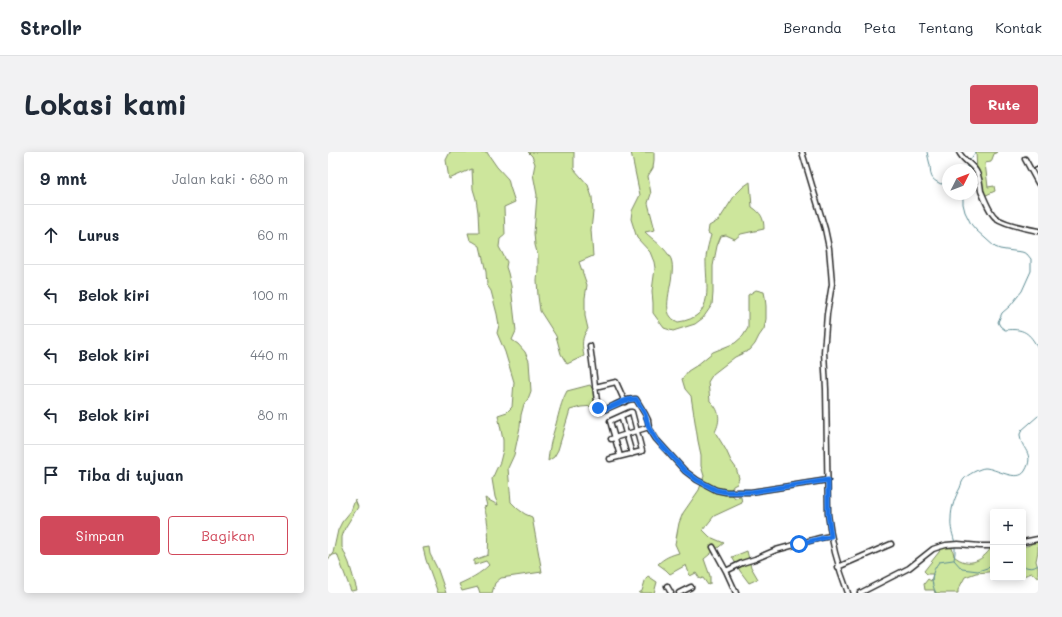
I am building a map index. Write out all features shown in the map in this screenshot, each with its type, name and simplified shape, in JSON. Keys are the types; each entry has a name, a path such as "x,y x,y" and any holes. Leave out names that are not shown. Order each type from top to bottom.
{"street":[{"path":"802,152 825,229 829,248 832,284 824,332 828,514 832,544 838,567 848,593"},
{"path":"959,152 966,162 974,168 979,178 982,193 992,214 996,218 1014,225 1038,231"},
{"path":"1025,159 1037,181"},
{"path":"590,346 598,408 600,410 604,410 636,399 645,414 649,427 656,439 685,471 697,480 716,490 726,492 751,492 828,480"},
{"path":"595,387 616,382 625,402"},
{"path":"610,459 642,451 632,412 610,421 613,438 620,456"},
{"path":"621,416 632,454"},
{"path":"613,438 649,427"},
{"path":"726,571 776,550 831,536"},
{"path":"1026,541 1038,539"},
{"path":"838,567 891,544"},
{"path":"860,593 909,568 934,549 946,545 958,544 990,546"},
{"path":"713,547 736,593"},
{"path":"667,586 671,593"},
{"path":"679,593 691,587"}],"green space":[{"path":"450,152 487,152 497,167 508,179 515,202 504,207 505,235 500,239 499,247 507,262 506,267 511,286 516,331 512,340 525,352 529,361 531,391 524,404 514,455 508,468 511,502 525,514 532,517 542,572 501,578 495,583 492,593 480,593 478,587 462,591 459,584 475,576 489,565 486,561 474,565 474,560 488,555 487,519 484,507 487,506 485,498 498,505 492,479 500,462 503,450 503,440 498,415 507,412 512,407 514,382 505,352 497,333 499,325 497,314 491,291 487,285 486,272 480,246 470,240 468,233 479,233 478,212 473,189 472,169 449,179 446,160"},
{"path":"528,152 574,152 574,169 588,185 592,197 593,212 591,230 593,256 579,262 587,285 585,316 588,329 584,335 584,356 567,364 561,354 556,336 540,311 537,280 538,256 534,233 537,195 533,174 535,164 532,156"},
{"path":"631,152 654,152 653,168 648,176 651,194 648,203 655,230 645,232 663,248 671,259 672,273 668,298 668,312 676,321 678,322 690,319 699,314 704,307 707,289 706,257 711,235 708,233 709,226 719,220 735,195 750,182 752,207 758,211 763,219 764,229 741,234 735,239 726,235 721,236 717,246 713,266 712,305 703,318 695,324 673,331 664,328 653,313 652,291 655,268 654,262 650,252 637,238 631,219 632,211 640,195"},
{"path":"976,152 997,152 994,154 991,162 985,163 988,187 994,186 995,191 984,196 978,176 978,164 977,164"},
{"path":"756,290 764,292 766,319 764,329 750,350 735,357 713,374 708,382 710,401 718,412 719,419 715,432 736,468 739,478 737,484 733,486 730,492 735,498 741,497 742,503 714,516 703,530 710,537 724,543 704,559 710,576 710,584 708,585 703,578 700,579 696,573 690,576 686,565 670,574 658,564 668,557 679,553 675,544 679,523 683,513 699,490 704,476 701,466 701,455 691,396 685,389 682,379 688,371 713,352 735,343 743,336 748,328 748,295"},
{"path":"590,385 595,393 594,406 570,410 558,450 554,457 548,461 553,433 567,391"},
{"path":"355,500 358,507 345,528 342,537 342,547 349,563 357,590 351,591 337,554 328,559 333,553 338,530 342,522 351,511"},
{"path":"1038,537 1036,561 1038,578 1032,573 1026,575 1026,546 1030,545"},
{"path":"943,546 952,548 954,556 965,562 976,561 985,555 990,549 990,572 976,573 965,577 958,590 958,593 935,593 934,590 925,590 924,584 928,579 931,581 933,574 927,574 924,571"},
{"path":"429,547 430,554 438,570 446,593 438,593 423,548"},
{"path":"747,551 751,567 758,579 749,583 732,557"},
{"path":"648,576 657,582 654,593 639,593 642,591"}],"waterway":[{"path":"927,152 931,175 933,179 942,184"},
{"path":"969,161 976,152"},
{"path":"963,200 965,212 971,224 995,247 1022,252 1027,254 1031,259 1031,271 1022,291 1010,306 1002,313 998,322 1005,330 1025,332 1029,335 1038,349"},
{"path":"955,543 951,525 951,515 955,499 963,480 974,472 985,468 1017,476 1022,474 1025,471 1029,460 1027,451 1022,444 1020,434 1022,430 1038,416"},
{"path":"954,560 955,547"},
{"path":"936,593 932,581 934,570 939,562 953,560"},
{"path":"954,560 962,569 978,571 990,567"},
{"path":"1026,567 1031,568 1038,565"}],"route":[{"path":"598,408 601,411 636,399 648,420 649,428 656,439 685,471 697,480 716,490 726,492 751,492 828,480 828,514 831,536 799,544"}]}
